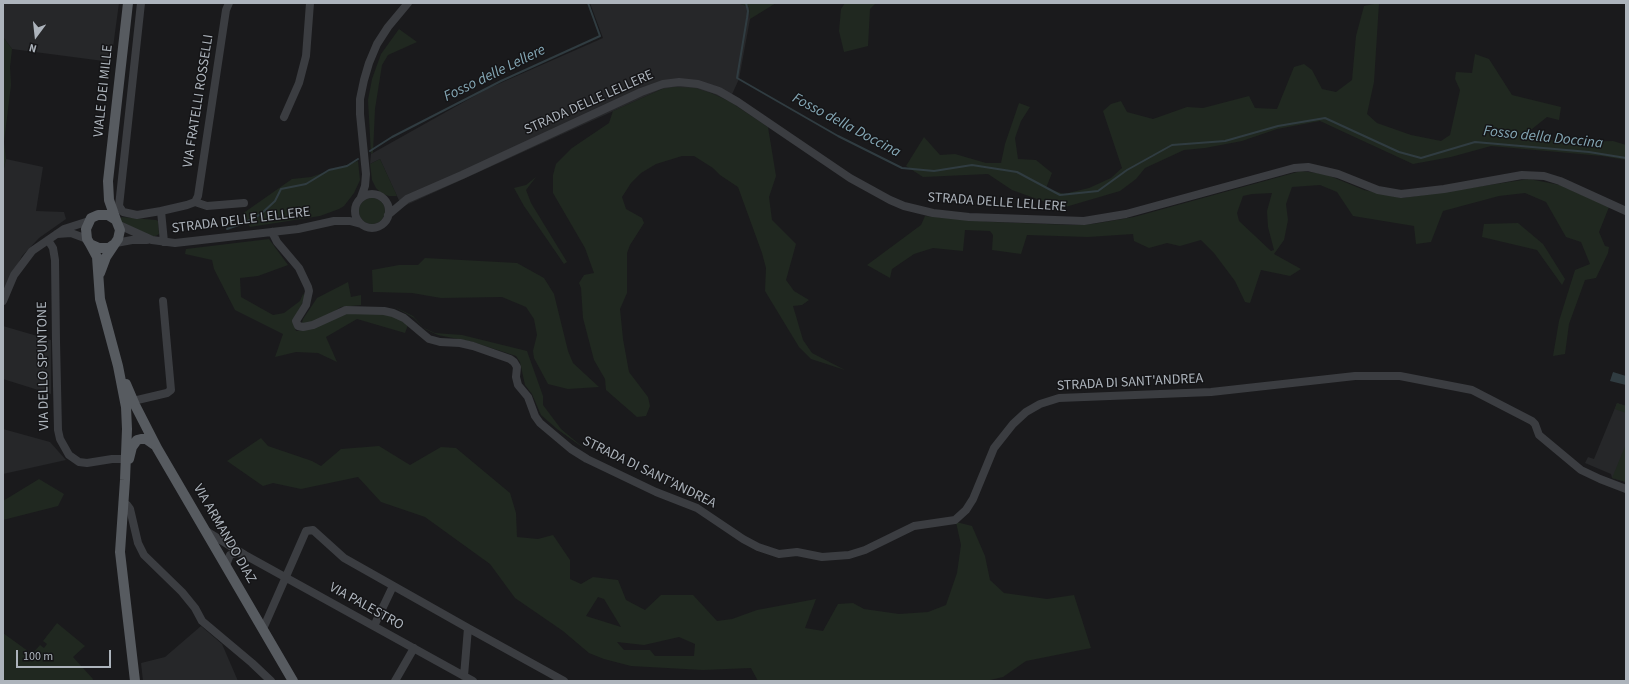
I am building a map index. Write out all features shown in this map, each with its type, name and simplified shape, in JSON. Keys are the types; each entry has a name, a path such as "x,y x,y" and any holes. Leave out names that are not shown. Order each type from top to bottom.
{"main road":[{"name":"VIALE DEI MILLE","path":"92,219 102,204 108,181 128,3"},
{"name":"VIALE DEI MILLE","path":"108,181 109,200 117,223"},
{"path":"92,219 103,214 108,215 117,223"},
{"name":"VIA ARMANDO DIAZ","path":"92,219 86,229 89,241 97,257 101,303 129,404 125,480"},
{"name":"VIA ARMANDO DIAZ","path":"99,274 106,257 120,235 117,223"},
{"path":"89,241 99,248 104,249 114,244"},
{"name":"VIA ARMANDO DIAZ","path":"129,404 144,422 157,448 293,681"},
{"path":"132,418 137,418 144,422 144,429 140,434 132,434 127,426 132,418"},
{"path":"135,681 120,557 125,480 131,451 137,440 141,438 146,439 157,448"}],"street":[{"path":"141,3 119,206 123,212 137,215 161,212 195,202 207,206 244,203"},
{"name":"VIA FRATELLI ROSSELLI","path":"195,202 198,196 225,17 229,3"},
{"path":"284,117 299,83 306,56 310,3"},
{"path":"366,174 379,196 388,205 388,215 382,224 377,227 361,224 355,215 355,205 361,197 365,186 366,174 360,114 361,94 371,57 380,39 408,3"},
{"name":"STRADA DELLE LELLERE","path":"388,215 407,199 641,92 663,84 679,82 701,84 719,90 856,182 904,206 933,213 969,217 1084,221 1126,214 1294,168 1308,167 1332,173 1378,190 1401,194 1444,189 1522,175 1544,176 1560,181 1626,211"},
{"path":"361,197 366,195 379,196"},
{"name":"STRADA DELLE LELLERE","path":"379,196 390,200 407,199"},
{"name":"STRADA DELLE LELLERE","path":"334,221 348,213 355,205"},
{"path":"161,212 164,242"},
{"path":"3,301 20,266 32,251 66,228 92,219"},
{"name":"STRADA DELLE LELLERE","path":"114,244 132,240 184,242 309,227 334,221 350,221 361,224"},
{"name":"STRADA DELLE LELLERE","path":"117,223 152,240"},
{"name":"STRADA DI SANT'ANDREA","path":"272,232 276,242 299,268 308,287 309,291 306,305 296,321 298,326 303,327 313,325 346,310 358,309 384,311 404,318 429,339 440,342 460,343 510,359 517,367 516,377 518,384 528,397 535,416 540,423 571,449 587,459 656,492 697,508 743,539 758,547 779,554 797,552 822,557 849,555 865,550 914,526 955,520 966,510 973,499 994,448 1013,424 1026,412 1059,398 1211,392 1355,376 1400,376 1472,390 1532,421 1536,425 1539,435 1579,468 1600,479 1626,489"},
{"path":"56,234 71,234 89,241"},
{"name":"VIA DELLO SPUNTONE","path":"48,240 54,250 55,260 58,430 61,442 70,456 81,462 125,459"},
{"path":"129,404 171,390 163,301"},
{"path":"123,502 130,509 138,543 144,555 182,592 195,608 202,621 271,681"},
{"path":"263,629 306,531 309,530 316,532 339,555 564,681"},
{"name":"VIA PALESTRO","path":"206,531 245,555 473,681"},
{"path":"226,565 228,558 232,554 237,553 245,555"},
{"path":"374,626 394,586"},
{"path":"464,676 468,628"},
{"path":"395,681 414,648"}],"shaded area":[{"path":"3,3 119,3 111,62 12,49 3,37"},
{"path":"590,3 738,3 749,7 750,19 739,79 729,101 711,93 662,89 402,207 380,159 370,164 371,154 487,89 603,38"},
{"path":"738,3 776,3 750,19 749,7"},
{"path":"845,3 876,3 870,9 868,46 844,52 839,31 841,9"},
{"path":"1379,3 1374,82 1367,114 1377,123 1411,135 1441,141 1450,135 1460,90 1455,79 1456,72 1472,73 1475,54 1489,59 1512,95 1561,107 1559,120 1547,117 1522,137 1571,142 1613,141 1626,145 1626,160 1602,156 1491,146 1451,157 1413,164 1320,121 1277,129 1242,141 1205,148 1184,150 1145,168 1136,179 1120,191 1062,208 1012,190 988,174 923,177 906,166 924,137 940,155 955,154 986,163 1001,163 1005,144 1019,103 1030,107 1021,121 1015,138 1018,159 1036,160 1052,173 1046,188 1064,194 1089,188 1111,178 1122,168 1103,111 1111,104 1121,101 1127,112 1153,119 1187,107 1203,108 1249,96 1255,108 1277,109 1294,67 1304,64 1312,70 1322,89 1336,92 1352,80 1356,36 1364,6"},
{"path":"399,29 417,42 388,55 382,65 375,109 373,153 371,154 368,100 372,79 381,54"},
{"path":"3,37 12,49 10,67 11,85 4,142 6,159 3,172"},
{"path":"675,87 695,88 711,93 729,101 768,127 776,176 769,197 772,220 796,244 786,280 794,291 809,300 802,305 793,306 803,340 812,353 845,370 811,359 799,347 765,291 766,268 738,187 694,156 682,156 656,164 641,173 631,183 622,197 626,209 642,218 644,223 630,245 627,253 627,293 620,309 623,339 629,372 648,397 650,406 646,416 637,417 606,390 605,379 594,360 583,318 581,288 579,283 584,275 594,273 585,248 553,193 553,175 556,164 572,148 609,123 613,111 662,89"},
{"path":"6,159 43,167 36,211 64,212 66,219 39,238 22,256 3,293 3,172"},
{"path":"380,159 397,196 382,194 376,188 372,180 370,164"},
{"path":"358,161 360,180 354,193 344,206 339,209 320,216 250,227 242,214 292,179 311,177"},
{"path":"1301,171 1325,174 1364,190 1402,198 1529,179 1560,185 1609,207 1599,232 1605,246 1609,247 1608,253 1596,278 1585,280 1569,324 1565,354 1553,356 1559,321 1575,270 1590,264 1581,242 1566,237 1546,202 1525,193 1499,196 1443,211 1431,242 1416,244 1414,226 1353,216 1337,192 1320,185 1292,187 1286,204 1288,220 1284,240 1274,254 1301,269 1290,276 1261,270 1250,303 1245,302 1235,281 1214,253 1201,240 1180,246 1167,243 1149,248 1134,241 1133,234 1088,237 1027,235 1021,254 992,250 993,235 990,231 965,230 963,251 933,248 914,254 892,269 890,278 867,265 921,225 925,216 994,222 1073,225 1093,224 1134,217","holes":["1272,193 1267,211 1268,227 1274,250 1271,251 1239,221 1237,213 1243,196"]},
{"path":"536,177 526,190 531,203 567,262 564,264 524,206 514,188 526,185"},
{"path":"372,198 382,201 385,211 382,221 372,224 362,221 359,211 362,201"},
{"path":"122,217 156,220 158,221 159,234 154,237 124,224 119,219"},
{"path":"1518,223 1543,244 1565,279 1562,285 1537,250 1482,237 1484,224"},
{"path":"269,239 288,265 258,276 240,278 241,297 273,315 284,313 300,301 303,294 306,296 293,321 296,331 309,329 347,311 363,311 397,317 408,325 405,333 357,319 326,337 337,362 318,353 296,352 275,357 283,334 235,310 214,269 212,260 185,254 186,249"},
{"path":"425,258 517,263 544,278 554,294 568,351 573,363 599,387 568,389 548,384 534,358 533,351 537,335 534,319 526,307 502,297 441,298 412,293 373,292 372,270 399,265 418,265"},
{"path":"348,282 351,297 361,295 361,305 341,307 325,317 307,324 302,323 303,319 317,298"},
{"path":"393,306 413,316 424,328 414,318"},
{"path":"3,326 51,340 51,394 3,379"},
{"path":"424,328 435,333 462,335 527,351 543,396 543,405 561,429 585,449 557,429 541,415 532,394 525,385 520,362 516,356 473,342 438,335"},
{"path":"1613,372 1626,376 1626,385 1610,381"},
{"path":"1617,403 1626,406 1626,482 1612,478 1611,474 1585,463 1588,457 1594,459"},
{"path":"1617,403 1626,406 1626,413 1615,409"},
{"path":"3,429 50,442 66,460 3,474"},
{"path":"261,438 268,446 312,461 321,466 341,449 379,446 410,465 441,447 456,448 510,493 516,513 517,537 538,539 553,535 570,560 570,579 581,584 593,577 618,580 626,600 645,610 661,595 693,595 717,621 732,619 757,610 816,599 805,628 823,631 838,604 853,603 864,609 899,614 928,612 946,605 957,573 961,545 956,522 972,526 985,556 990,580 1004,593 1047,599 1074,595 1091,648 1026,661 1003,677 986,681 758,681 751,668 703,670 631,666 604,659 589,653 563,631 515,598 490,564 425,517 381,502 358,477 301,489 273,483 263,486 227,461","holes":["598,597 604,599 621,627 586,616","679,637 695,644 694,656 655,656 650,650 624,650 617,642 644,645"]},
{"path":"1626,444 1626,482 1612,478"},
{"path":"39,479 64,494 58,506 3,520 3,501"},
{"path":"57,623 85,646 73,657 93,679 92,681 3,681 3,633 32,654 40,645 44,648 47,644 43,641"},
{"path":"201,626 222,644 238,681 143,681 141,663 165,657"}],"waterway":[{"name":"Fosso delle Lellere","path":"370,151 392,137 501,81 600,36 588,3"},
{"name":"Fosso della Doccina","path":"746,3 748,11 737,78 838,136 902,168 934,171 972,165 1017,172 1060,195 1098,191 1127,170 1172,145 1225,141 1278,126 1325,118 1399,152 1421,158 1475,142 1589,152 1626,158"},
{"name":"Fosso delle Lellere","path":"227,229 244,223 261,214 275,201 281,189 306,184 329,170 347,166 358,159"}]}
